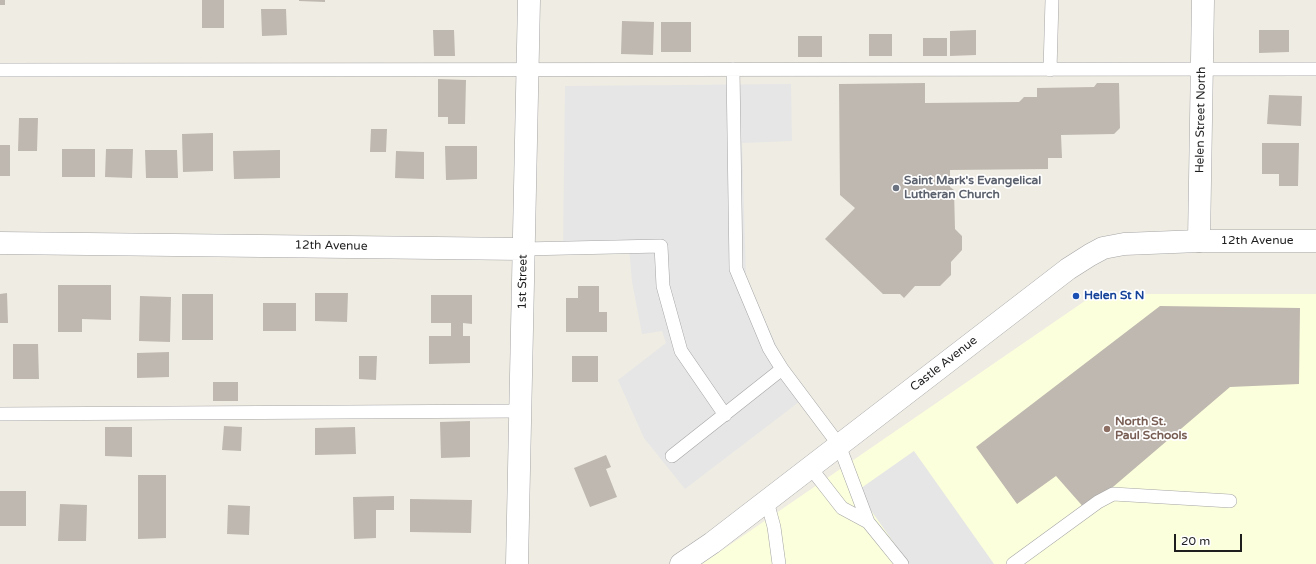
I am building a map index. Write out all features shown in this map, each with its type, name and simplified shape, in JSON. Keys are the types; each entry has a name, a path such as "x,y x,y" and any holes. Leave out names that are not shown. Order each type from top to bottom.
{"street":[{"name":"1st Street","path":"517,564 529,0"},
{"name":"Helen Street North","path":"1199,241 1203,0"},
{"name":"12th Avenue","path":"1199,241 1316,241"},
{"name":"Castle Avenue","path":"681,564 767,501 1068,269 1090,255 1103,248 1124,244 1199,241"},
{"name":"12th Avenue","path":"0,243 523,248"}],"lane":[{"path":"1050,70 1052,0"},
{"path":"733,69 736,269 769,348 782,369 839,445 868,522 902,564"},
{"path":"0,70 1316,69"},
{"name":"12th Avenue","path":"523,248 661,246 663,286 681,351 725,415"},
{"path":"672,456 782,369"},
{"path":"0,414 520,410"},
{"path":"810,467 842,508 868,522"},
{"path":"1014,564 1098,502 1113,494 1230,501"},
{"path":"767,501 774,527 779,564"}],"shaded area":[{"path":"791,84 792,141 742,143 746,277 784,363 808,395 685,489 644,438 618,380 666,343 662,331 642,334 632,282 629,247 563,252 565,86"},
{"name":"North St. Paul Schools","path":"1095,294 1316,294 1316,564 702,564"},
{"path":"914,451 994,564 909,564 857,491"}],"building":[{"path":"0,0 5,0 5,5 0,5"},
{"path":"202,0 224,0 224,28 202,28"},
{"path":"325,0 325,2 299,1"},
{"path":"261,9 286,9 287,35 262,36"},
{"path":"622,21 654,22 653,55 621,54"},
{"path":"661,22 691,22 691,52 661,52"},
{"path":"433,30 454,30 455,56 434,56"},
{"path":"976,30 976,55 950,56 950,31"},
{"path":"1259,30 1289,30 1289,52 1259,53"},
{"path":"869,34 892,34 892,56 869,56"},
{"path":"798,36 822,36 822,57 798,57"},
{"path":"923,38 947,38 947,56 923,56"},
{"path":"438,79 466,80 465,124 448,124 448,117 438,117"},
{"name":"Saint Mark's Evangelical Lutheran Church","path":"925,83 925,103 1019,102 1024,97 1037,97 1037,88 1094,87 1097,83 1119,83 1120,128 1114,134 1061,135 1062,158 1048,158 1048,169 950,170 950,187 954,190 955,229 962,236 962,250 951,262 951,275 940,286 915,286 904,298 900,294 883,294 825,239 855,208 840,195 839,84"},
{"path":"1269,95 1302,96 1301,126 1267,124"},
{"path":"19,118 38,118 37,151 18,151"},
{"path":"371,129 387,129 386,152 370,152"},
{"path":"213,133 213,171 183,172 182,134"},
{"path":"1262,143 1299,143 1298,186 1279,186 1279,174 1262,174"},
{"path":"0,145 10,145 10,176 0,176"},
{"path":"445,146 477,146 477,179 446,180"},
{"path":"62,149 95,149 95,177 62,177"},
{"path":"106,149 133,149 132,178 105,177"},
{"path":"145,150 177,150 178,178 146,178"},
{"path":"280,150 280,178 234,179 233,151"},
{"path":"396,151 424,152 424,179 395,178"},
{"path":"58,285 111,285 111,320 82,319 82,332 58,332"},
{"path":"578,286 599,286 599,312 607,312 607,332 566,332 566,298 578,298"},
{"path":"7,293 8,323 0,323 0,294"},
{"path":"315,293 348,293 347,322 315,321"},
{"path":"182,294 213,294 213,340 182,340"},
{"path":"431,295 472,295 472,324 463,323 463,336 470,336 470,363 429,364 429,336 451,336 451,323 431,323"},
{"path":"140,296 171,297 170,342 139,341"},
{"path":"263,303 296,303 296,331 263,331"},
{"path":"1160,306 1300,308 1299,384 1230,387 1086,510 1056,476 1017,504 976,447"},
{"path":"13,344 38,344 39,379 13,379"},
{"path":"169,352 169,377 137,378 137,353"},
{"path":"359,356 377,356 376,380 359,379"},
{"path":"572,356 598,356 598,382 572,382"},
{"path":"213,382 238,382 238,401 213,401"},
{"path":"470,421 470,457 441,458 440,422"},
{"path":"224,426 242,427 241,451 222,450"},
{"path":"105,427 132,427 132,457 105,456"},
{"path":"355,427 356,454 315,455 315,428"},
{"path":"606,455 611,467 606,469 617,497 590,507 574,468"},
{"path":"138,475 166,475 166,538 138,539"},
{"path":"0,491 26,491 26,526 0,526"},
{"path":"394,496 394,510 376,510 376,538 354,539 353,497"},
{"path":"410,499 472,500 471,533 410,532"},
{"path":"60,504 87,505 86,541 58,541"},
{"path":"228,505 250,506 249,535 227,534"}],"place":[{"name":"Saint Mark's Evangelical Lutheran Church","path":"896,188"},
{"name":"Helen St N","path":"1076,296"},
{"name":"North St. Paul Schools","path":"1107,429"}]}
